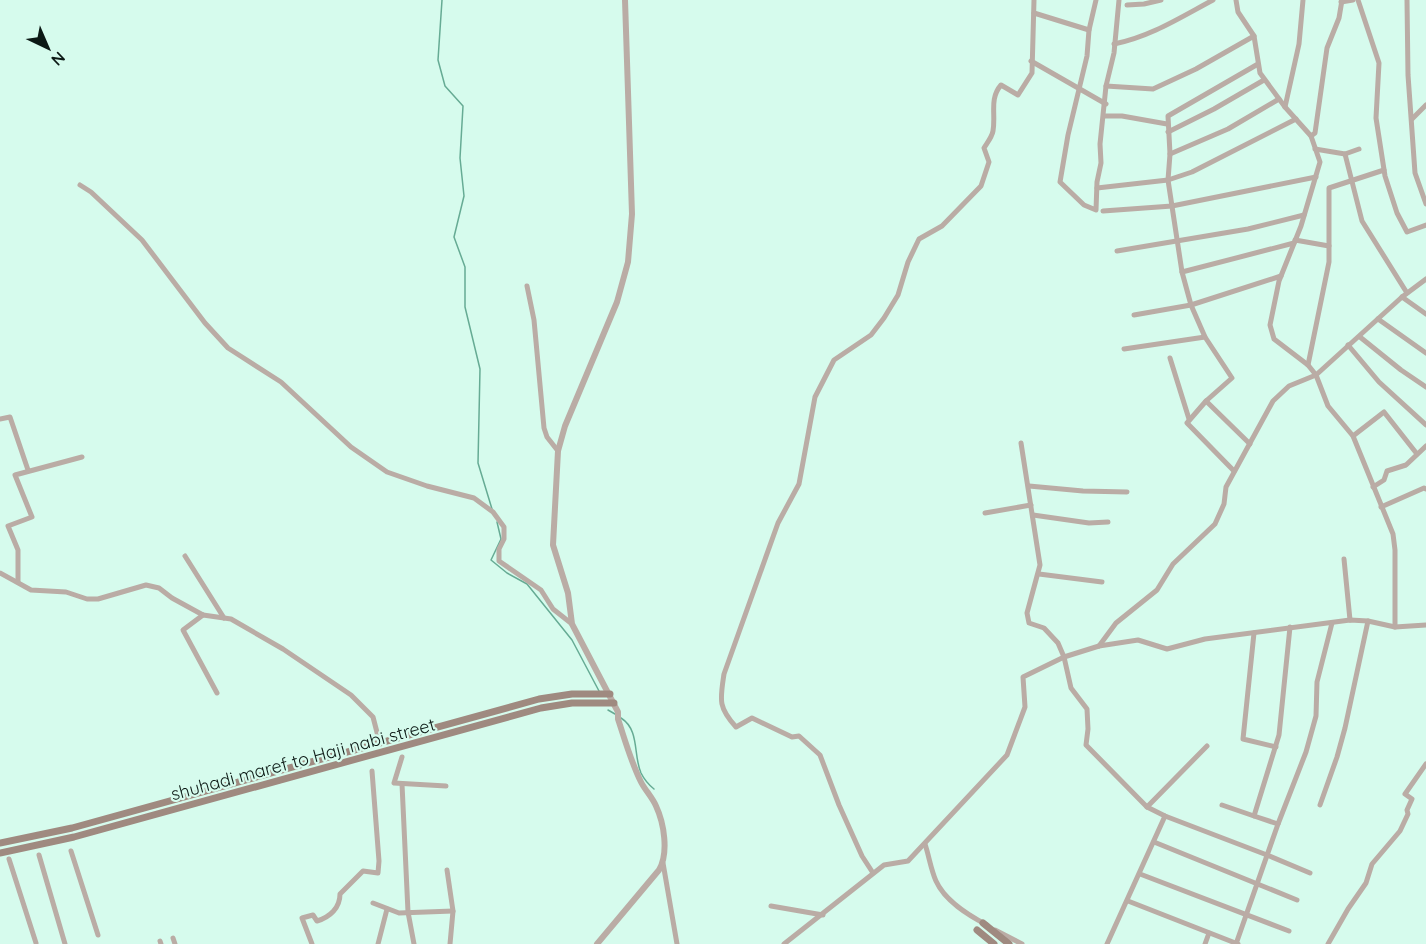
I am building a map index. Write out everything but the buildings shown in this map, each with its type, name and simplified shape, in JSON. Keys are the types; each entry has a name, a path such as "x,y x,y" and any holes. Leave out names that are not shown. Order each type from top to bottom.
{"main road":[{"path":"0,843 72,828 539,699 572,694 610,694"},
{"name":"shuhadi maref to Haji nabi street","path":"0,853 74,837 541,708 572,703 614,703"},
{"path":"983,923 1009,944"},
{"path":"977,930 994,944"}],"street":[{"path":"625,0 632,214 628,262 617,302 565,426 558,451 553,545 568,593 572,624 610,694 641,781 661,821 664,845 663,863 677,944"},
{"path":"873,873 862,856 839,805 820,755 799,736 792,737 752,718 736,727 720,701 724,674 778,524 799,484 815,398 834,360 871,335 884,318 898,295 908,262 919,239 942,226 981,186 989,162 984,148 993,134 993,104 996,90 1001,85 1018,95 1032,73 1034,0"},
{"path":"1096,0 1089,30 1087,56 1068,135 1060,183 1084,205 1096,210 1101,163 1100,144 1118,2 1110,0"},
{"path":"1127,5 1161,0"},
{"path":"1114,44 1152,32 1213,0"},
{"path":"1236,0 1238,12 1254,36 1258,64 1264,80 1311,136 1320,162 1295,242 1281,276 1270,325 1274,339 1308,365 1316,375 1328,406 1353,436 1393,534 1395,627"},
{"path":"1286,107 1299,44 1303,0"},
{"path":"1311,136 1315,133 1328,48 1335,32 1342,1 1353,0"},
{"path":"1360,0 1379,63 1377,118 1384,170 1397,213 1407,232 1426,225"},
{"path":"1407,0 1408,75 1415,173 1426,204"},
{"path":"1034,13 1089,30"},
{"path":"1107,86 1153,89 1197,69 1254,36"},
{"path":"1031,61 1106,105"},
{"path":"1189,419 1232,378 1205,337 1191,305 1182,272 1168,180 1170,154 1168,116 1258,64"},
{"path":"1168,132 1264,80"},
{"path":"1170,154 1228,129 1279,99"},
{"path":"1412,119 1426,105"},
{"path":"1105,116 1122,116 1167,124"},
{"path":"1097,189 1168,180 1192,172 1296,119"},
{"path":"1315,149 1345,154 1359,149"},
{"path":"1345,154 1362,221 1404,295 1426,314"},
{"path":"1308,365 1329,262 1329,188 1384,170"},
{"path":"1103,211 1172,206 1316,177"},
{"path":"80,185 91,192 142,240 228,348 281,382 351,447 387,472 427,486 474,498 493,512 504,527 499,561 541,590 553,609 572,624"},
{"path":"1117,251 1248,229 1304,214"},
{"path":"1182,272 1295,242 1329,246"},
{"path":"1134,315 1191,305 1281,276"},
{"path":"1099,646 1116,622 1157,590 1173,564 1215,524 1234,471 1273,401 1289,386 1316,375 1404,295 1426,279"},
{"path":"527,286 534,320 544,428 547,437 558,451"},
{"path":"1378,319 1426,353"},
{"path":"1124,349 1205,337"},
{"path":"1359,337 1426,387"},
{"path":"1348,345 1379,382 1426,424"},
{"path":"1170,357 1189,419 1187,423 1234,471"},
{"path":"1206,401 1250,444"},
{"path":"1353,436 1384,412 1417,454"},
{"path":"0,419 10,417 28,470"},
{"path":"1021,443 1040,565 1027,613 1029,622 1044,628 1058,643 1064,657 1071,688 1087,709 1086,745 1147,807 1310,873"},
{"path":"1373,487 1384,480 1388,471 1406,465 1425,447"},
{"path":"18,582 18,550 8,526 32,517 15,475 82,457"},
{"path":"1029,486 1127,492"},
{"path":"1381,507 1426,489"},
{"path":"985,513 1030,505"},
{"path":"1032,515 1089,523 1108,522"},
{"path":"185,556 224,618"},
{"path":"1344,559 1350,620"},
{"path":"0,573 31,590 66,592 98,599 146,585 159,588 203,615 231,619 283,649 351,695 373,717 379,740"},
{"path":"1039,574 1071,580 1102,582"},
{"path":"203,615 183,630 217,693"},
{"path":"784,944 884,865 908,861 1007,755 1025,707 1023,676 1064,657 1099,646 1138,640 1167,649 1205,639 1350,620 1395,627 1426,625"},
{"path":"1320,805 1345,728 1368,621"},
{"path":"1128,901 1237,944 1278,824 1306,752 1316,716 1317,682 1332,623"},
{"path":"1254,816 1280,735 1290,627"},
{"path":"1254,633 1244,739 1276,747"},
{"path":"1147,807 1206,746"},
{"path":"402,757 394,783 446,786"},
{"path":"1328,944 1366,883 1372,864 1400,831 1412,799 1405,794 1426,764"},
{"path":"312,944 302,918 313,915 317,921 325,918 332,913 340,900 340,894 363,871 378,873 372,771"},
{"path":"402,784 408,912 414,944"},
{"path":"1222,805 1278,824"},
{"path":"1107,944 1165,816"},
{"path":"1154,842 1297,900"},
{"path":"925,844 935,880 942,892 970,916 1022,944"},
{"path":"71,851 98,935"},
{"path":"39,855 64,944"},
{"path":"9,859 36,943"},
{"path":"597,944 663,863"},
{"path":"447,870 453,911 450,944"},
{"path":"1140,874 1289,931"},
{"path":"373,903 399,913 453,911"},
{"path":"771,906 823,915"},
{"path":"378,944 387,909"},
{"path":"1205,944 1209,933"}],"waterway":[{"path":"442,0 438,60 445,86 463,106 460,158 464,196 454,237 465,267 465,307 480,369 478,463 492,509"},
{"path":"497,522 501,539 491,560 507,573 527,584 572,640 599,691"},
{"path":"608,710 615,714"},
{"path":"621,718 627,723 634,736 641,773 654,789"}]}
